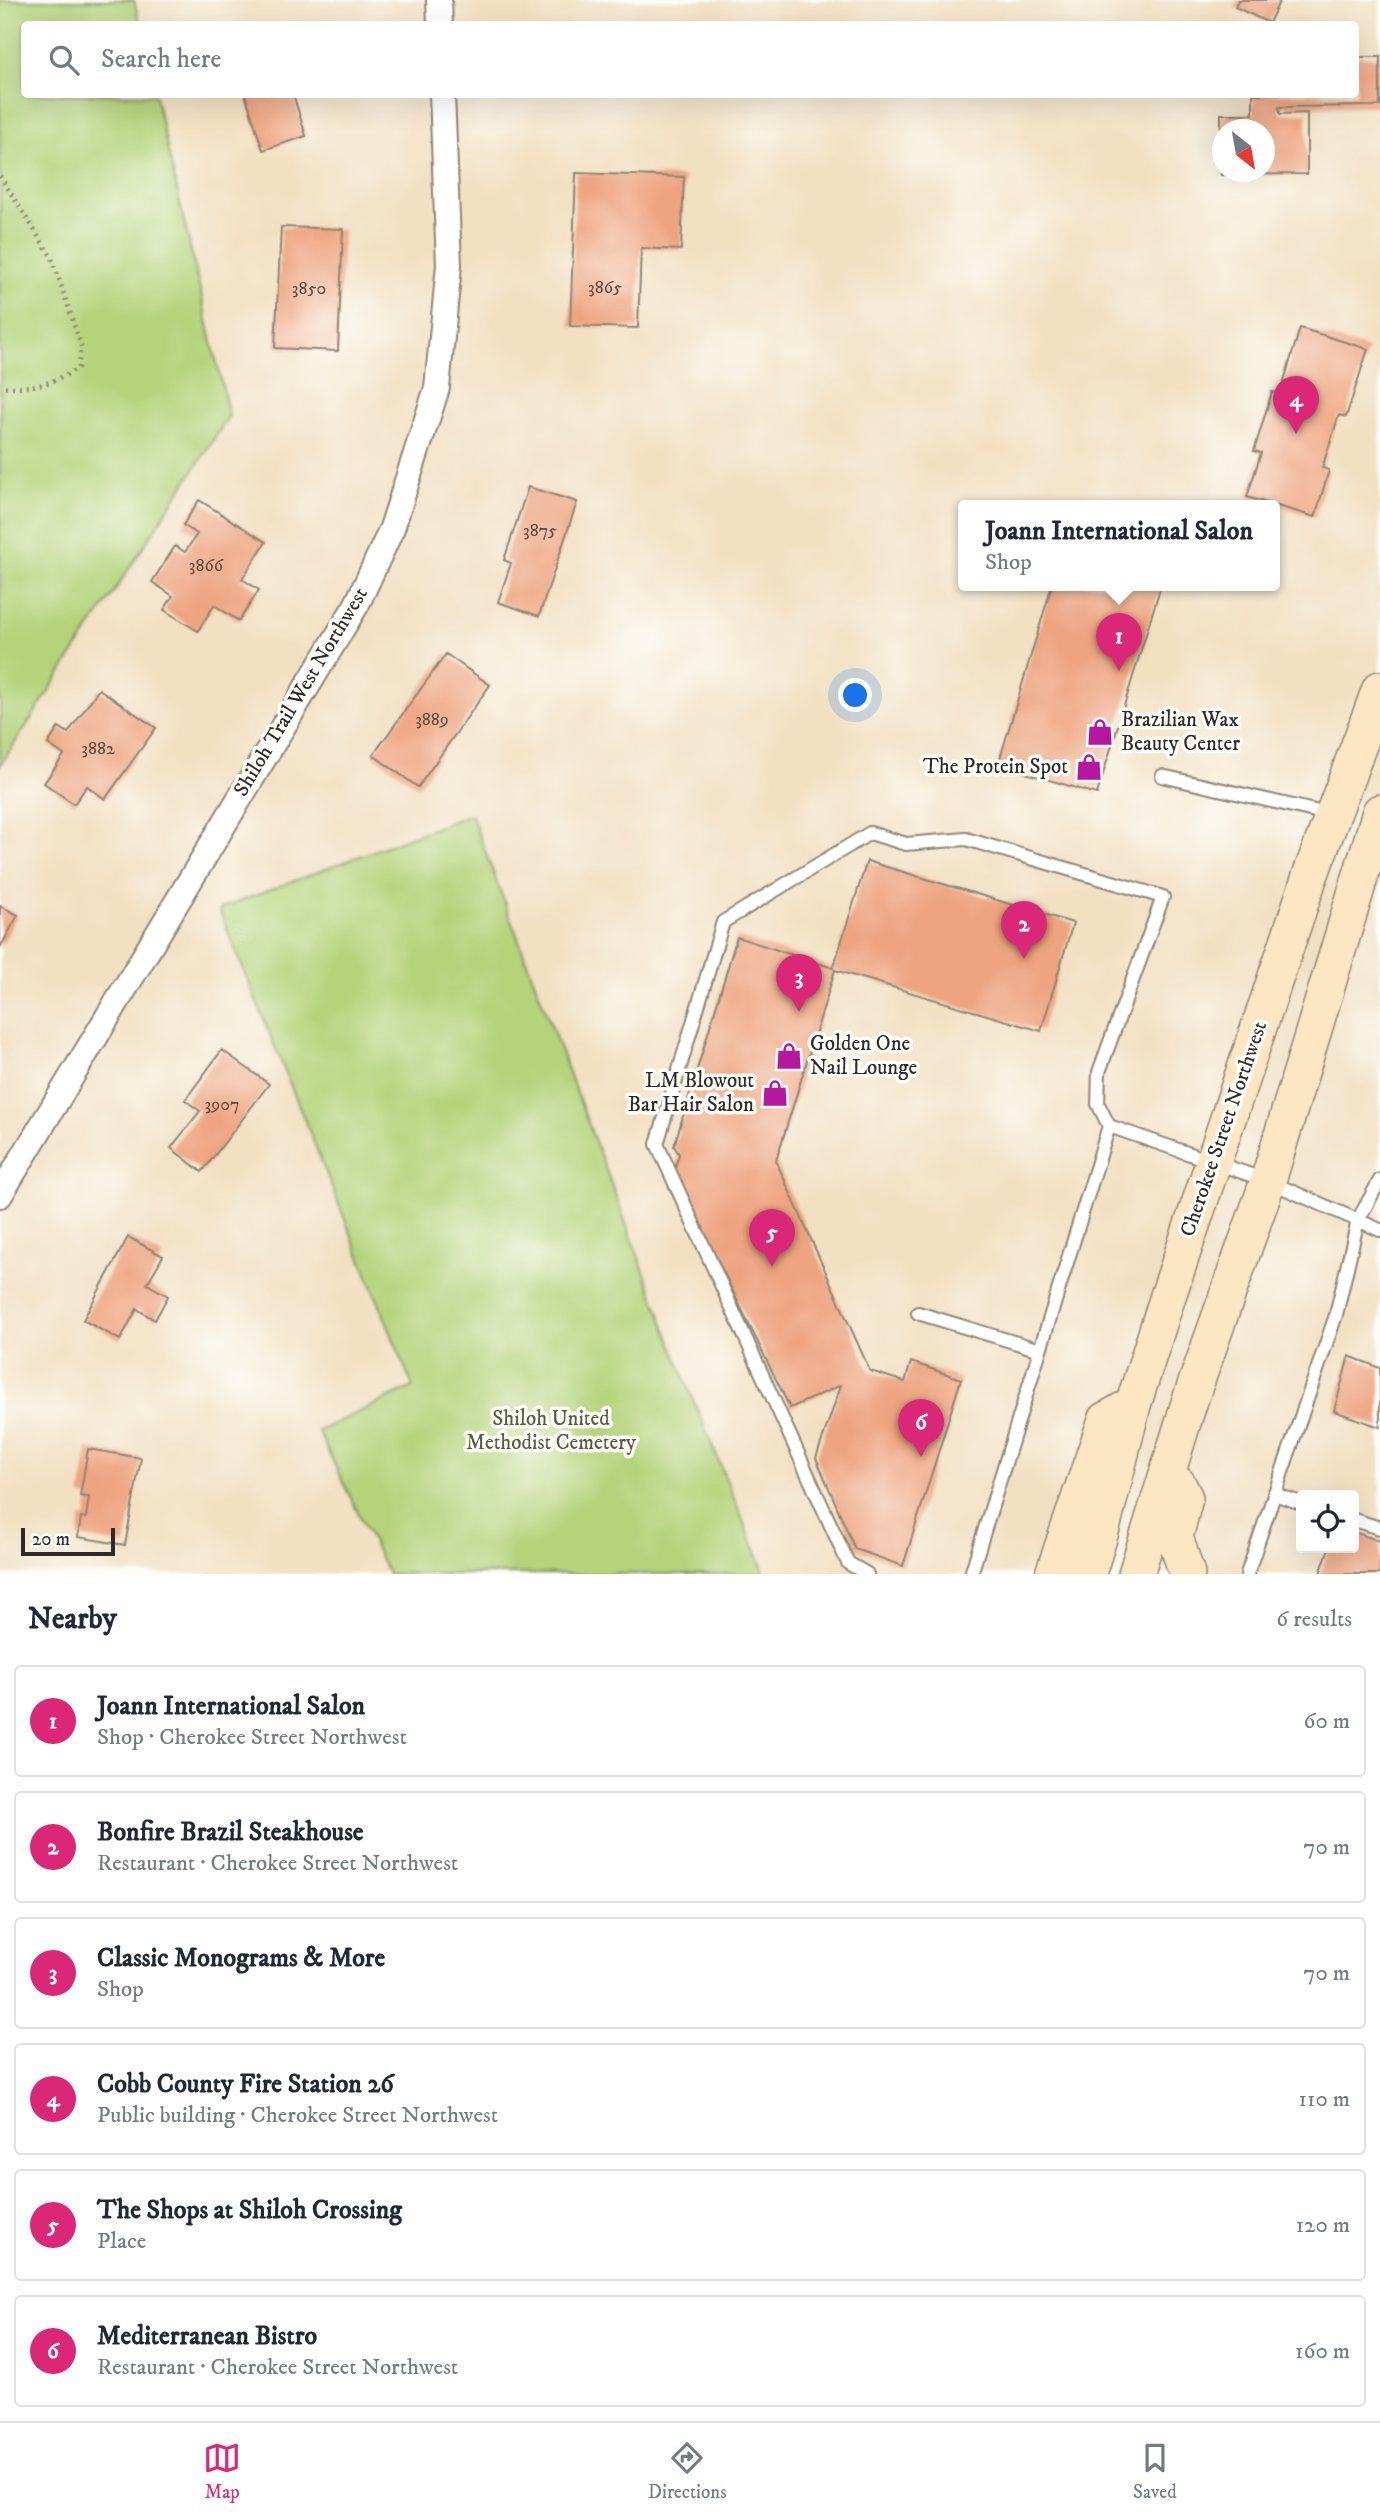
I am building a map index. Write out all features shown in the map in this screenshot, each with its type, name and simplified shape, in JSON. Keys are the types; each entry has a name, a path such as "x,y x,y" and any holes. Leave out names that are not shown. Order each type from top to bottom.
{"main road":[{"name":"Cherokee Street Northwest","path":"1087,1574 1103,1525 1133,1405 1213,1161 1380,689"},
{"path":"1136,1574 1168,1464 1268,1181 1380,812"},
{"path":"1053,1574 1106,1420 1133,1405"},
{"path":"1168,1464 1185,1498 1175,1537 1187,1574"}],"street":[{"path":"439,0 440,21"},
{"name":"Shiloh Trail West Northwest","path":"0,1195 357,604 392,528 437,388 449,265 442,98"}],"lane":[{"path":"1162,776 1333,816"},
{"path":"867,1574 848,1563 657,1144 723,922 870,833 906,844 966,839 1163,897 1099,1072 1098,1104 1109,1126 971,1574"},
{"path":"1109,1126 1268,1181 1380,1230"},
{"path":"1247,1574 1336,1314 1357,1220 1380,1180"},
{"path":"918,1313 1040,1350"},
{"path":"1274,1494 1296,1501"},
{"path":"1359,1522 1380,1528"}],"path":[{"path":"0,176 52,258 81,346 78,368 59,380 37,387 0,386"}],"green space":[{"path":"0,0 134,0 139,21 21,21 21,98 156,98 229,416 0,766"},
{"name":"Shiloh United Methodist Cemetery","path":"471,814 688,1387 765,1574 388,1574 318,1431 413,1387 219,909"}],"building":[{"path":"1238,0 1280,0 1270,21 1235,7"},
{"path":"1359,57 1380,57 1380,106 1279,107 1280,114 1307,113 1307,174 1275,174 1275,119 1221,119 1221,114 1253,114 1253,98 1359,98"},
{"path":"246,98 294,98 306,136 263,150"},
{"path":"576,173 684,177 681,250 641,248 638,328 570,326"},
{"path":"281,227 343,229 338,351 275,348"},
{"path":"1300,328 1368,349 1346,417 1339,415 1322,468 1329,470 1315,517 1280,507 1280,500 1247,497 1261,453 1254,451 1272,392 1280,394"},
{"path":"528,487 577,502 539,616 498,602 511,563 504,560"},
{"path":"199,500 266,542 242,579 259,590 239,621 214,605 198,631 164,610 173,596 152,582 175,546 185,552 197,534 183,525"},
{"path":"1050,591 1159,591 1097,794 998,765"},
{"path":"446,654 490,685 418,787 373,755"},
{"path":"99,689 156,728 105,799 87,786 74,804 44,783 64,755 48,744 59,727 68,733"},
{"path":"867,861 1073,923 1041,1031 835,970 776,1161 870,1371 905,1382 911,1362 961,1379 903,1566 855,1549 816,1458 841,1385 790,1408 674,1171 679,1154 674,1146 737,937 833,968"},
{"path":"0,906 18,915 0,948"},
{"path":"222,1050 269,1084 202,1172 171,1148 200,1111 185,1100"},
{"path":"128,1237 163,1256 147,1284 168,1296 155,1320 137,1309 120,1340 83,1320"},
{"path":"1349,1356 1380,1368 1380,1427 1334,1411"},
{"path":"88,1449 141,1458 125,1545 78,1537 81,1517 86,1518 89,1497 80,1496"},
{"path":"1359,1534 1380,1541 1380,1574 1320,1574 1327,1553 1359,1553"}],"place":[{"name":"Cobb County Fire Station 26","path":"1296,434"},
{"name":"Joann International Salon","path":"1119,671"},
{"name":"Brazilian Wax Beauty Center","path":"1100,732"},
{"name":"The Protein Spot","path":"1089,767"},
{"name":"Bonfire Brazil Steakhouse","path":"1024,959"},
{"name":"Classic Monograms & More","path":"799,1012"},
{"name":"Golden One Nail Lounge","path":"789,1056"},
{"name":"LM Blowout Bar Hair Salon","path":"775,1093"},
{"name":"The Shops at Shiloh Crossing","path":"772,1267"},
{"name":"Mediterranean Bistro","path":"921,1457"}]}
